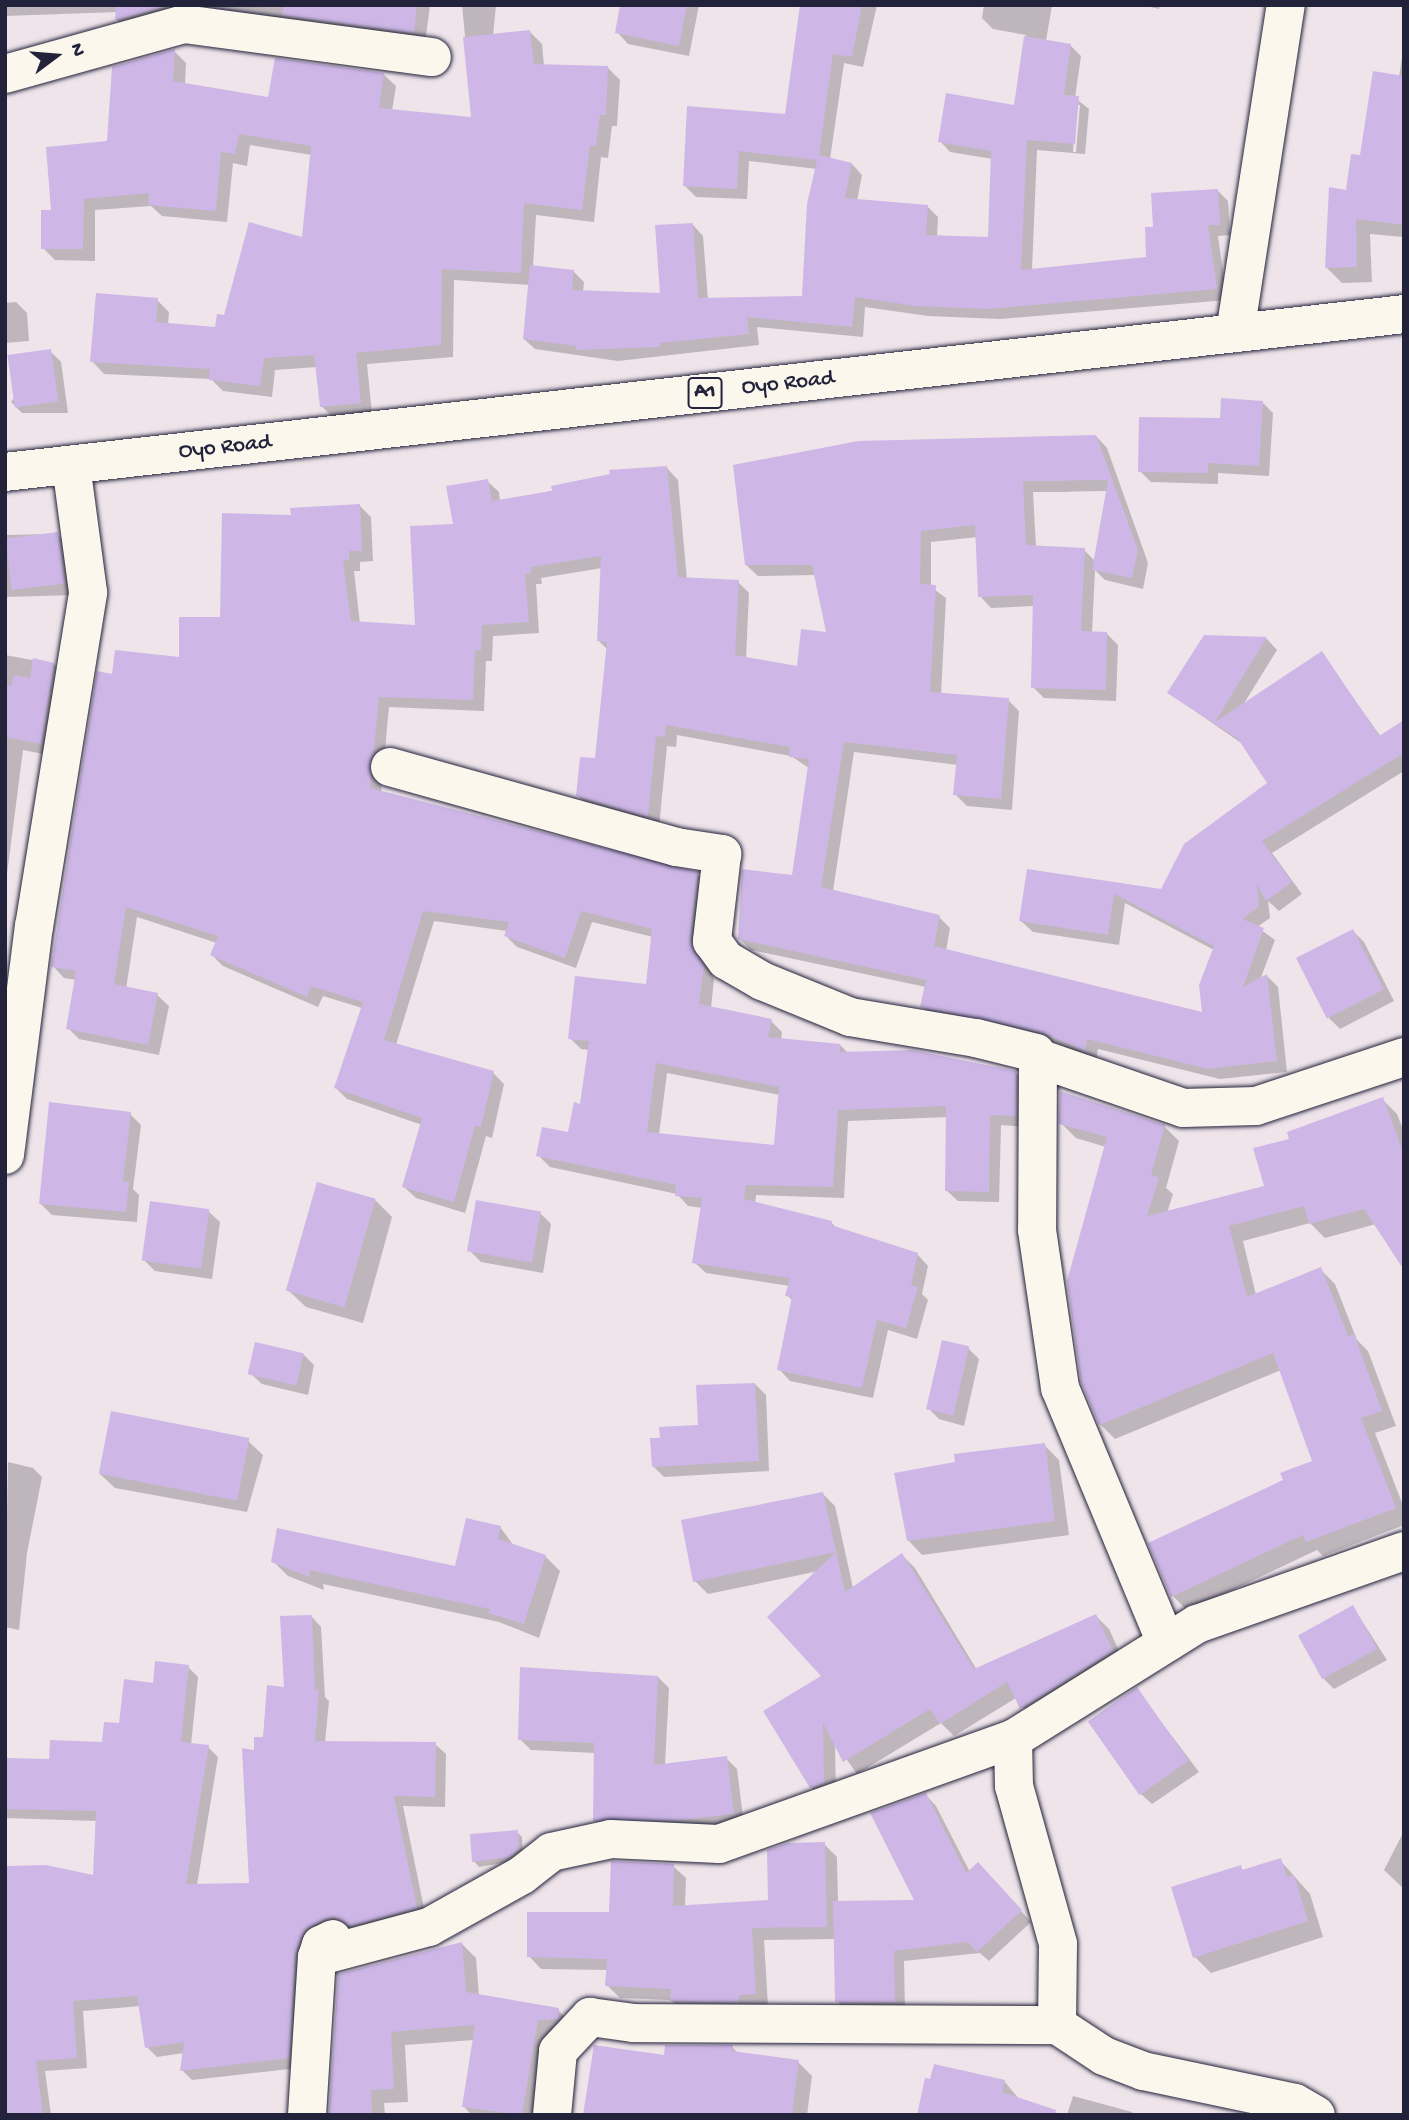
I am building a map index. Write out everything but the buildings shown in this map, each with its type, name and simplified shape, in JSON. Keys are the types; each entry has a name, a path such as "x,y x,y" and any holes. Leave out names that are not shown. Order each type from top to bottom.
{"main road":[{"path":"1235,333 1286,5"},
{"path":"5,74 184,24 432,57"},
{"name":"Oyo Road","path":"5,472 1404,314"},
{"path":"5,1155 34,927 88,592 71,465"},
{"path":"390,767 676,847 722,854 712,941 726,960 762,981 850,1017 975,1038 1036,1053 1037,1230 1060,1388 1166,1643"},
{"path":"1038,1058 1183,1108 1256,1106 1404,1057"},
{"path":"307,2115 329,1945 429,1927 522,1875 551,1852 611,1839 719,1844 1013,1739 1197,1624 1404,1551"},
{"path":"1013,1739 1014,1786 1058,1944 1057,2025"},
{"path":"552,2115 558,2051 590,2017 633,2023 1057,2025 1104,2056 1143,2071 1295,2103 1316,2115"}]}
